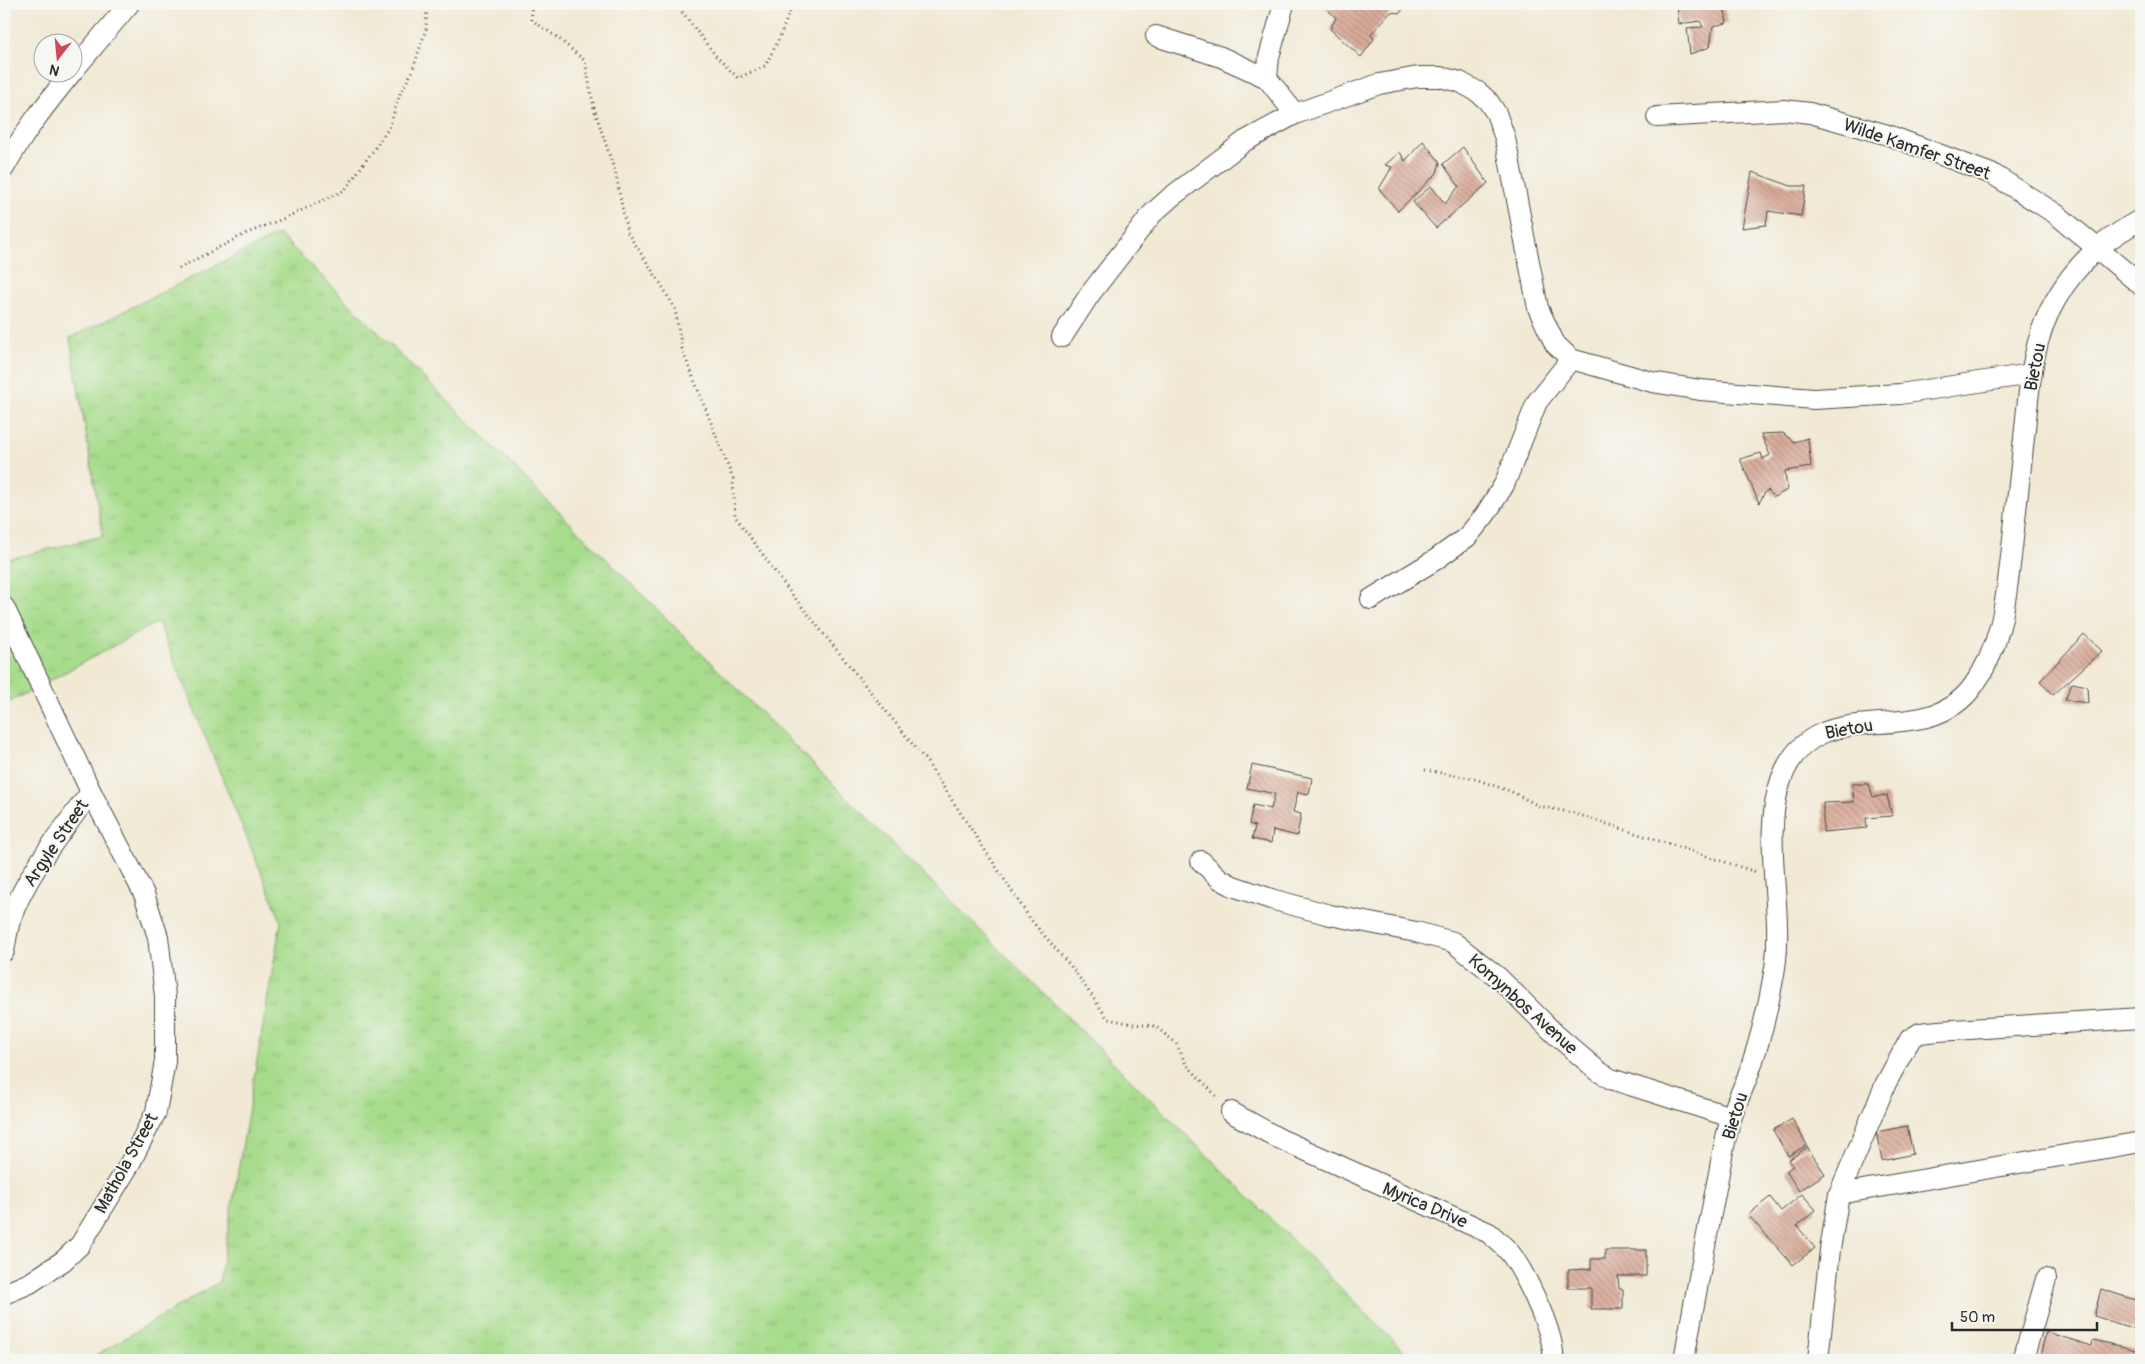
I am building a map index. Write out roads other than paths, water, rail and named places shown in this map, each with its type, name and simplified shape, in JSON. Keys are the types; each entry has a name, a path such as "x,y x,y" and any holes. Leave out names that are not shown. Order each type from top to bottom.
{"street":[{"path":"82,60 129,4"},
{"path":"1267,78 1269,57 1284,4"},
{"path":"1156,36 1221,57 1267,78 1295,114"},
{"path":"1062,337 1090,294 1152,214 1245,141 1295,114 1379,84 1418,77 1440,77 1460,82 1478,92 1488,101 1496,113 1505,138 1538,308 1555,344 1571,359 1652,382 1700,390 1814,400 1900,394 2031,374"},
{"path":"4,168 40,111 64,82"},
{"name":"Wilde Kamfer Street","path":"1657,116 1784,110 1810,113 1888,135 1994,175 2056,214 2141,285"},
{"name":"Bietou","path":"1684,1360 1701,1263 1731,1117 1747,1077 1769,1006 1777,955 1774,814 1780,783 1788,764 1797,752 1817,734 1839,727 1929,718 1954,707 1972,689 1988,663 1997,640 2007,590 2031,374 2044,323 2054,301 2097,248 2141,218"},
{"path":"1371,599 1435,560 1467,537 1504,485 1537,402 1571,359"},
{"name":"Mathola Street","path":"4,607 91,792 144,894 158,937 165,996 165,1061 156,1112 128,1167 80,1245 63,1261 30,1283 4,1294"},
{"name":"Argyle Street","path":"4,951 10,921 23,893 46,855 91,792"},
{"name":"Komynbos Avenue","path":"1201,861 1220,879 1233,886 1271,899 1330,915 1416,932 1453,942 1499,978 1555,1034 1598,1071 1626,1085 1731,1117"},
{"path":"1818,1360 1830,1250 1839,1194 1886,1083 1910,1039 1920,1033 1938,1031 2141,1018"},
{"name":"Myrica Drive","path":"1230,1112 1286,1142 1489,1233 1513,1256 1526,1280 1551,1336 1553,1360"},
{"path":"1839,1194 2141,1142"},
{"path":"2023,1360 2046,1279"}]}
